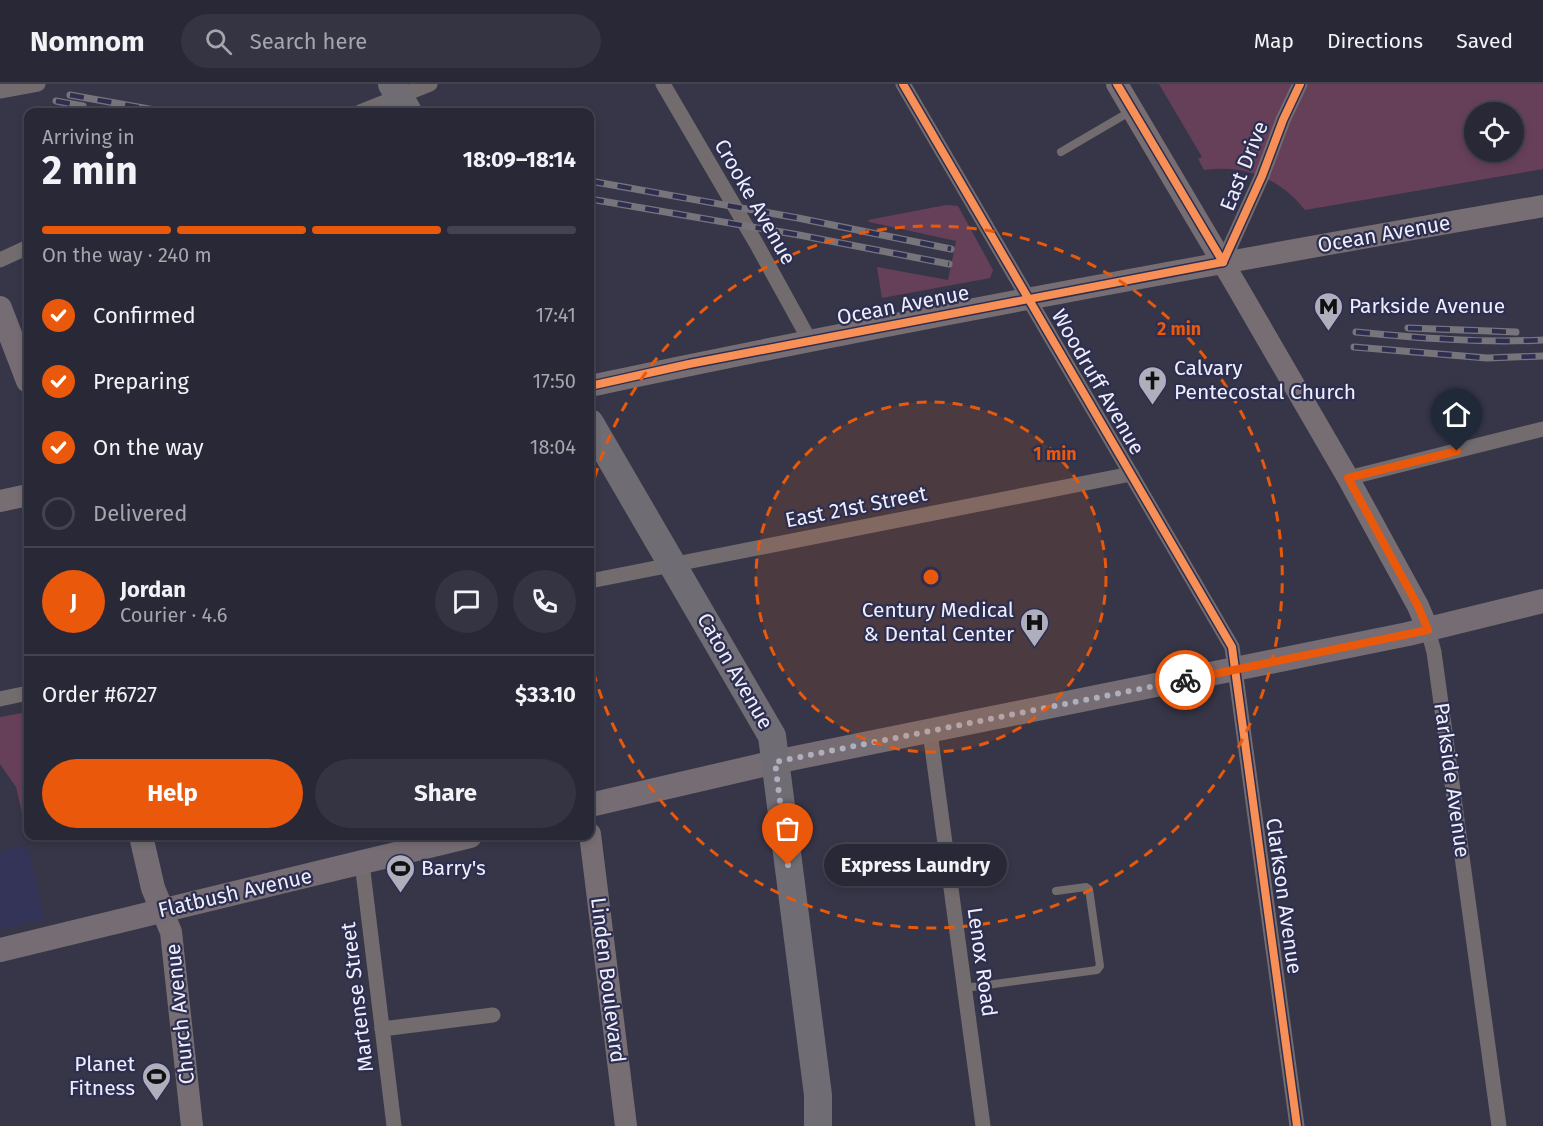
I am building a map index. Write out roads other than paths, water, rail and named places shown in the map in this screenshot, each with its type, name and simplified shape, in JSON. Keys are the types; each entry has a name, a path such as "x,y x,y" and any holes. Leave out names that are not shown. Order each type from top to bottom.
{"highway":[{"name":"Caton Avenue","path":"594,430 772,736 818,1095 818,1126"}],"main road":[{"name":"Parkside Avenue","path":"1116,84 1223,261 1348,478 1418,606 1428,630"},
{"name":"Ocean Avenue","path":"594,385 1223,261 1543,206"},
{"path":"0,308 24,371"},
{"path":"0,501 24,496"},
{"path":"594,804 775,762 1428,630 1543,601"},
{"name":"Church Avenue","path":"142,840 153,888 171,932 192,1126"},
{"name":"Flatbush Avenue","path":"0,950 454,840"},
{"name":"Linden Boulevard","path":"591,840 626,1126"}],"street":[{"path":"0,91 38,84"},
{"path":"371,108 430,84"},
{"name":"Crooke Avenue","path":"663,84 810,341"},
{"name":"Woodruff Avenue","path":"903,84 1232,647 1236,670"},
{"name":"East Drive","path":"1223,261 1262,176 1283,120 1300,84"},
{"path":"0,260 24,249"},
{"path":"1348,478 1543,429"},
{"name":"East 21st Street","path":"594,580 1131,474"},
{"name":"Parkside Avenue","path":"1428,630 1434,652 1499,1126"},
{"name":"Clarkson Avenue","path":"1236,670 1297,1126"},
{"path":"0,699 24,694"},
{"name":"Lenox Road","path":"930,732 983,1126"},
{"name":"Martense Street","path":"362,863 394,1126"},
{"path":"382,1029 492,1015"}],"lane":[{"path":"1061,152 1132,111"},
{"path":"965,988 1097,970 1100,966 1089,889 1086,886 1056,891"}],"railway":[{"path":"70,95 143,108"},
{"path":"56,101 83,106"},
{"path":"594,182 798,218 951,249"},
{"path":"594,200 949,264"},
{"path":"1408,328 1516,332"},
{"path":"1356,332 1496,341 1543,340"},
{"path":"1354,347 1487,358 1543,356"}],"place":[{"name":"Parkside Avenue","path":"1328,332"},
{"name":"Calvary Pentecostal Church","path":"1153,406"},
{"name":"Century Medical & Dental Center","path":"1035,648"},
{"name":"Express Laundry","path":"788,865"},
{"name":"Barry's","path":"400,894"},
{"name":"Planet Fitness","path":"156,1102"}]}
